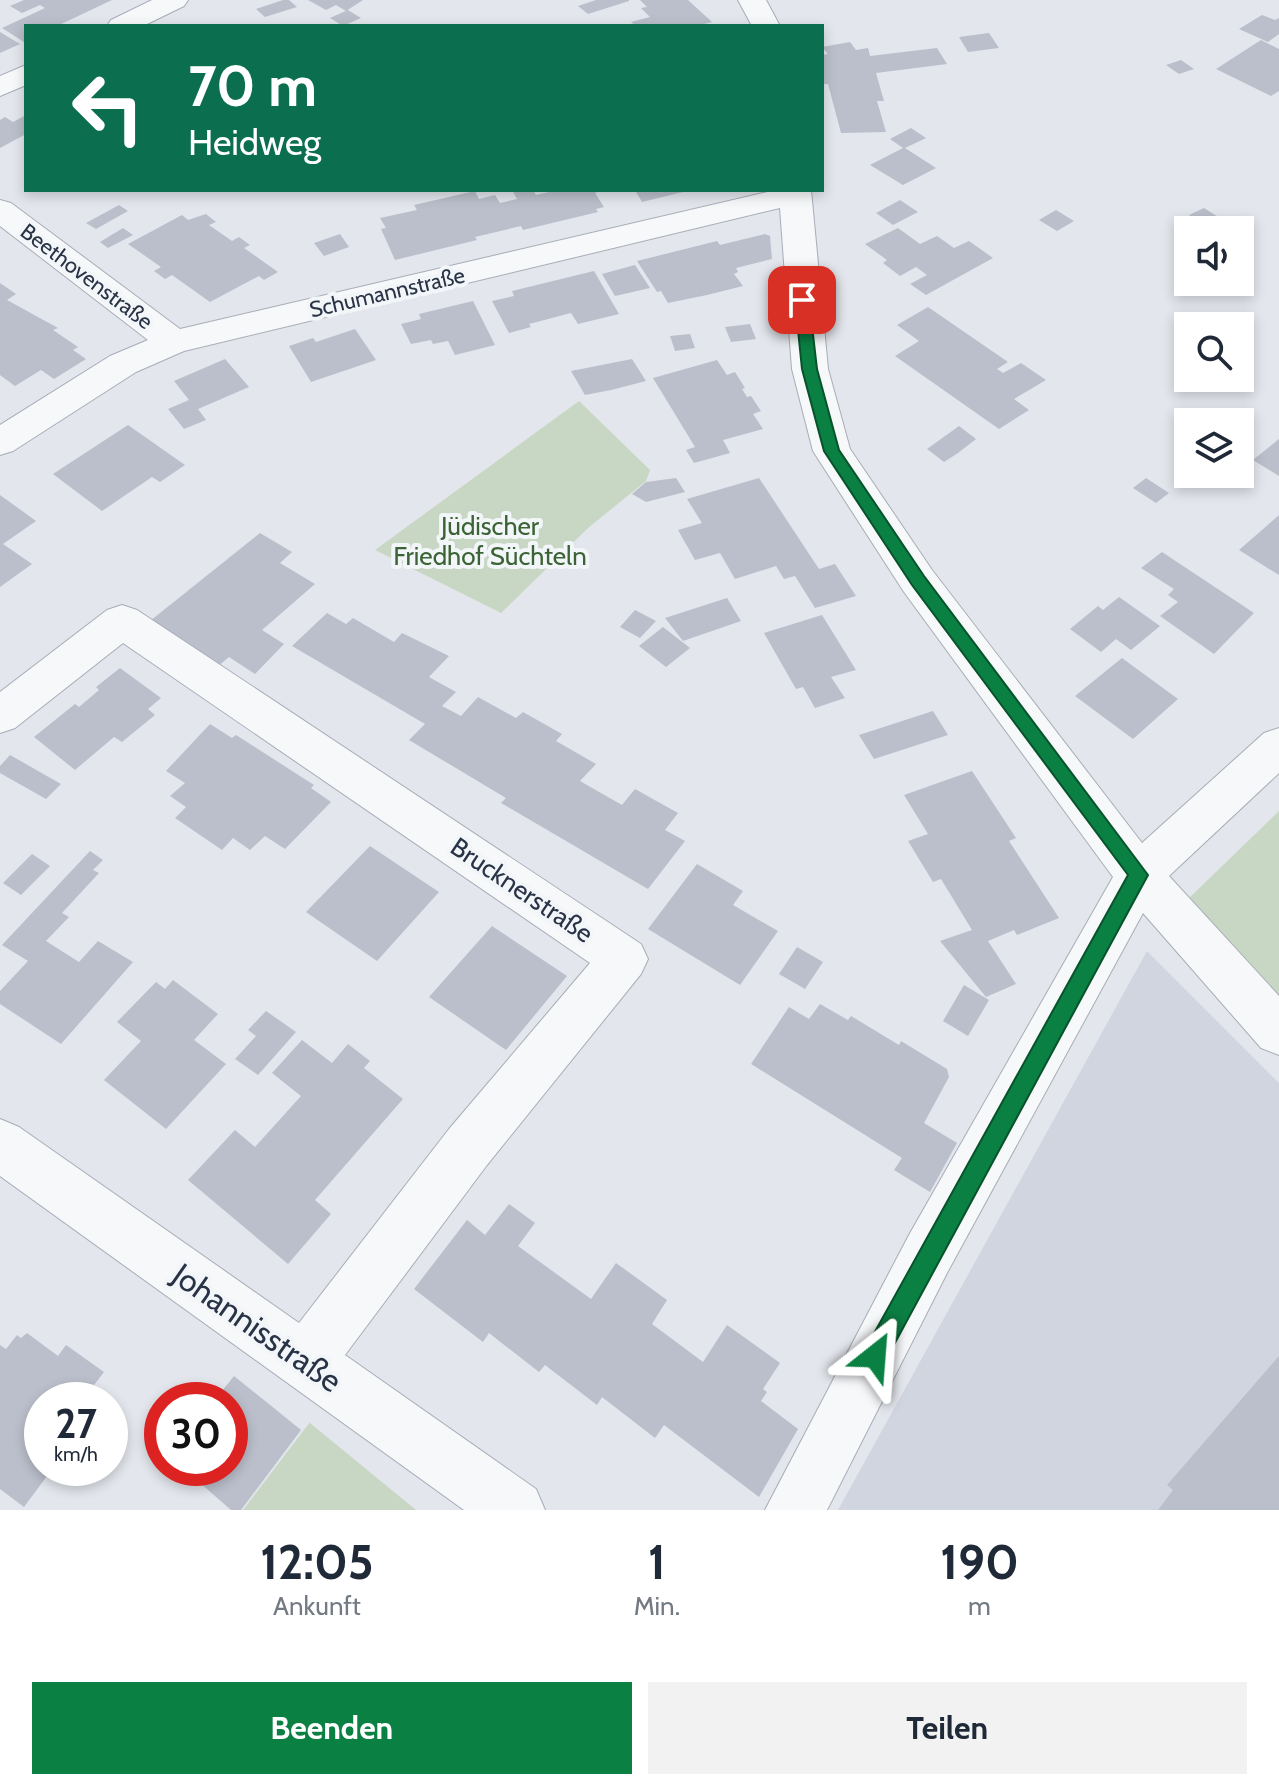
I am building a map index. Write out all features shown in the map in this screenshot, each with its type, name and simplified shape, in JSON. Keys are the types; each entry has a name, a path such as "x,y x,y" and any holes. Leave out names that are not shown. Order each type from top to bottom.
{"street":[{"path":"125,24 174,0"},
{"path":"752,0 765,24"},
{"path":"0,87 24,75"},
{"path":"795,192 810,369 832,451 918,581 1139,875 1279,1032"},
{"name":"Schumannstraße","path":"0,442 123,364 174,342 795,192"},
{"name":"Beethovenstraße","path":"0,210 174,342"},
{"name":"Brucknerstraße","path":"0,716 122,621 624,959 468,1147 305,1362"},
{"path":"795,1510 928,1254 1139,875 1279,746"},
{"name":"Johannisstraße","path":"0,1145 515,1510"}],"shaded area":[{"path":"1147,951 1279,1083 1279,1510 838,1510"}],"green space":[{"name":"Jüdischer Friedhof Süchteln","path":"579,401 650,470 646,481 588,528 501,613 375,550"},
{"path":"1279,811 1279,1016 1274,1011 1274,990 1185,902"},
{"path":"310,1423 416,1510 243,1510"}],"building":[{"path":"24,0 112,0 61,24 24,24 24,42 2,28 45,8 40,5 22,13 10,6"},
{"path":"289,0 297,7 265,17 256,9"},
{"path":"308,0 363,0 346,11 336,5 326,10"},
{"path":"596,0 629,1 588,14 578,6"},
{"path":"640,0 688,0 712,22 631,22 650,17 641,8 647,7"},
{"path":"348,10 361,18 340,24 330,18"},
{"path":"1262,15 1275,20 1279,18 1279,34 1268,42 1239,29"},
{"path":"0,32 20,44 0,53"},
{"path":"989,33 999,48 968,52 959,37"},
{"path":"1261,40 1279,49 1279,91 1271,96 1216,69"},
{"path":"850,42 856,50 868,48 870,56 937,48 947,64 876,73 884,101 877,101 886,132 841,133 828,84 824,84 824,55 828,54 824,47"},
{"path":"1181,60 1194,69 1179,74 1166,65"},
{"path":"24,116 24,135 0,148 0,120 5,117 13,122"},
{"path":"911,128 926,138 905,148 936,168 903,185 870,165 903,148 890,139"},
{"path":"471,192 476,192 479,199 495,195 500,203 517,199 513,192 534,192 536,195 597,192 604,207 596,209 598,212 523,230 521,226 395,260 381,229 386,228 380,218 417,210 414,205"},
{"path":"636,192 683,192 642,202"},
{"path":"900,200 918,212 893,225 876,213"},
{"path":"119,205 128,211 96,229 86,223"},
{"path":"1204,208 1217,216 1190,216"},
{"path":"1056,210 1074,221 1057,231 1039,220"},
{"path":"206,214 216,222 209,225 232,241 239,237 250,245 244,248 278,272 264,280 259,276 210,302 172,275 165,279 154,271 161,267 128,244 182,215 188,220"},
{"path":"123,228 133,235 108,248 100,242"},
{"path":"898,228 920,244 937,236 954,248 969,241 993,258 926,295 910,284 927,275 916,267 900,276 883,263 887,260 865,244"},
{"path":"340,234 349,247 324,256 314,243"},
{"path":"765,234 770,236 772,259 736,268 738,272 734,274 743,286 707,295 668,303 637,261 717,241 720,245"},
{"path":"635,265 650,288 615,296 602,274"},
{"path":"594,271 619,314 578,324 571,313 529,324 531,327 509,333 492,301 514,296 512,291"},
{"path":"0,283 16,294 7,300 58,328 53,330 78,347 73,350 86,359 54,379 41,370 15,386 0,375"},
{"path":"473,301 495,345 455,355 448,341 411,344 401,324 421,319 419,314"},
{"path":"928,307 1008,362 997,369 1003,373 1021,363 1046,380 1014,399 1029,410 999,429 895,356 919,341 897,325"},
{"path":"750,324 756,339 731,342 725,327"},
{"path":"355,329 376,360 311,382 289,346 313,338 316,342"},
{"path":"690,334 695,348 675,351 670,336"},
{"path":"225,359 249,387 198,409 206,420 184,429 168,409 189,400 174,381"},
{"path":"632,359 646,381 611,390 585,395 571,371"},
{"path":"717,360 727,375 735,372 747,397 751,396 761,411 753,414 763,429 723,440 730,453 694,463 686,450 695,447 653,378"},
{"path":"128,425 185,465 160,482 152,477 102,511 53,474"},
{"path":"959,426 976,439 944,462 927,449"},
{"path":"1279,439 1279,476 1254,459"},
{"path":"676,478 685,492 646,502 632,494 646,482"},
{"path":"759,478 819,569 835,564 856,596 815,608 795,576 784,579 776,566 735,579 720,553 695,560 678,530 702,523 687,499"},
{"path":"1146,478 1169,493 1156,503 1133,488"},
{"path":"0,495 36,521 3,544 32,564 0,587"},
{"path":"1279,515 1279,575 1239,550"},
{"path":"260,533 292,552 280,563 315,584 262,630 284,644 255,674 229,657 217,667 150,621"},
{"path":"1162,552 1254,613 1214,654 1160,616 1178,602 1168,595 1174,589 1141,568"},
{"path":"1119,597 1160,626 1131,650 1116,639 1101,652 1070,629 1098,606 1103,610"},
{"path":"727,598 741,621 683,641 665,618"},
{"path":"635,610 656,621 640,638 620,627"},
{"path":"327,613 346,624 353,618 394,642 402,633 449,656 429,677 456,692 442,706 461,716 478,697 516,718 523,712 562,734 556,741 596,764 580,781 622,805 635,789 678,813 665,830 685,841 648,889 501,803 506,798 409,740 425,724 292,646"},
{"path":"822,615 856,670 831,677 845,698 815,708 803,687 796,689 764,633"},
{"path":"663,627 690,648 666,667 639,646"},
{"path":"1122,658 1178,699 1133,739 1075,696"},
{"path":"120,668 161,698 148,709 155,715 122,742 114,737 75,770 34,737 75,704 79,707 99,690 96,687"},
{"path":"933,711 948,735 874,759 859,735"},
{"path":"210,724 232,738 236,735 314,785 311,788 331,802 285,849 265,836 250,850 233,838 222,850 175,818 186,807 170,796 185,783 166,771"},
{"path":"10,755 61,784 46,799 0,773 0,766"},
{"path":"972,771 1016,838 1009,841 1059,918 1017,935 1014,930 988,941 1016,984 986,997 940,941 972,930 941,879 933,882 908,841 928,834 904,795"},
{"path":"370,846 439,892 377,961 306,912"},
{"path":"90,851 103,860 93,870 99,873 62,913 69,917 46,941 79,962 98,941 133,962 61,1044 0,1004 0,991 28,961 2,945"},
{"path":"32,854 50,866 21,895 3,883"},
{"path":"697,864 743,891 733,905 778,931 740,985 648,929"},
{"path":"492,926 567,976 506,1050 429,997"},
{"path":"797,947 823,962 805,989 779,974"},
{"path":"173,980 218,1014 194,1040 226,1064 166,1129 104,1080 141,1041 117,1022 156,982 165,989"},
{"path":"964,985 989,1000 968,1036 943,1021"},
{"path":"820,1004 848,1020 851,1016 899,1045 901,1041 947,1069 949,1077 924,1123 957,1143 930,1192 894,1170 902,1158 751,1064 789,1007 809,1019"},
{"path":"266,1011 296,1032 258,1075 235,1059 256,1036 248,1030"},
{"path":"302,1040 332,1063 348,1044 370,1061 364,1068 403,1099 315,1200 331,1214 288,1264 188,1180 235,1130 255,1147 301,1096 272,1073"},
{"path":"509,1204 535,1223 518,1246 591,1299 616,1263 667,1300 652,1324 703,1362 727,1325 780,1363 763,1389 767,1392 761,1401 798,1429 759,1497 664,1425 655,1438 602,1397 597,1405 545,1365 539,1372 489,1333 483,1342 414,1289 467,1220 485,1235"},
{"path":"27,1333 58,1356 66,1345 104,1372 96,1382 24,1382 24,1486 40,1486 24,1507 0,1489 0,1345 6,1349 17,1335 21,1338"},
{"path":"1279,1356 1279,1510 1158,1510 1173,1490 1167,1485"},
{"path":"248,1387 301,1430 241,1510 231,1510 204,1486 248,1486"}],"route":[{"path":"802,300 810,369 832,451 918,581 1139,875 928,1254 875,1356"}]}
